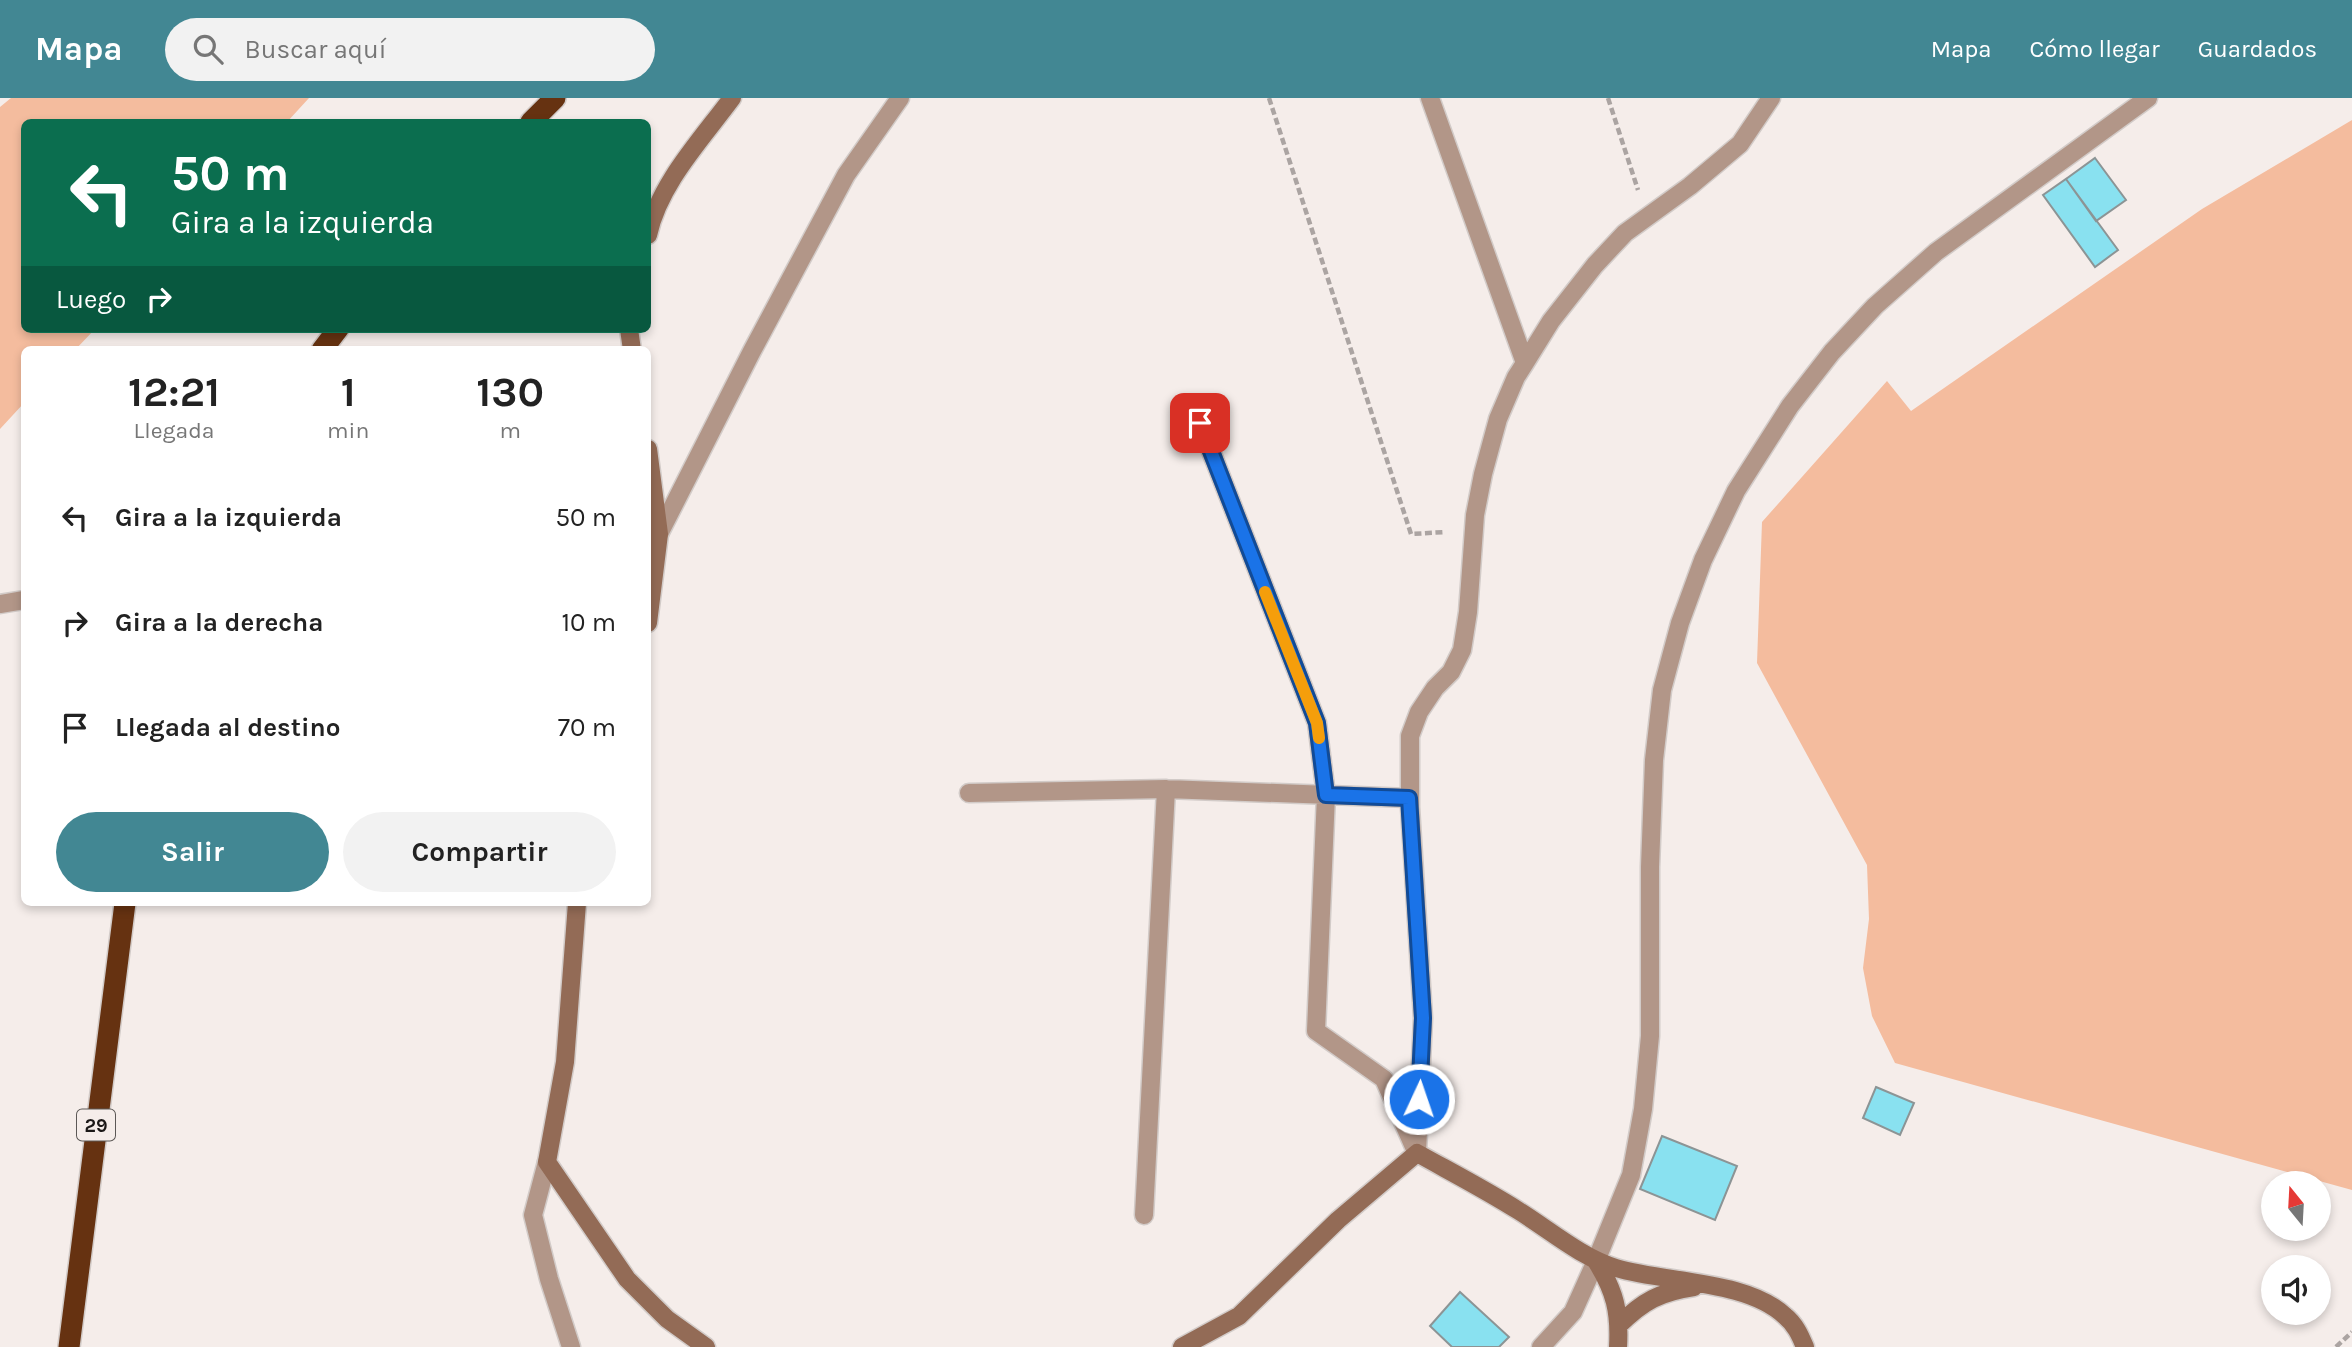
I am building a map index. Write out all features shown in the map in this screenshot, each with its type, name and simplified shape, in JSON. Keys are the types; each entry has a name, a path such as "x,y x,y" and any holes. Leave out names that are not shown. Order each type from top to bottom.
{"highway":[{"path":"534,119 555,98"},
{"name":"29","path":"69,1347 125,906"}],"main road":[{"path":"651,221 677,173 732,98"},
{"path":"651,472 659,534 651,599"},
{"path":"577,906 565,1062 547,1162 627,1279 667,1320 706,1347"},
{"path":"1182,1347 1239,1316 1338,1220 1416,1153 1516,1209 1597,1261 1633,1272 1708,1285 1768,1303 1793,1324 1805,1347"},
{"path":"1597,1261 1616,1300 1618,1347"},
{"path":"1619,1325 1654,1296 1708,1285"}],"street":[{"path":"659,534 846,175 900,98"},
{"path":"1430,98 1525,363"},
{"path":"1541,1347 1573,1312 1597,1261 1631,1175 1643,1109 1650,1036 1650,867 1654,760 1662,690 1680,623 1703,560 1736,491 1790,406 1832,352 1875,306 1936,252 2148,98"},
{"path":"1416,1153 1423,1018 1409,798 1410,736 1419,712 1435,688 1451,672 1462,650 1468,612 1474,531 1483,474 1498,419 1516,377 1551,321 1595,265 1625,233 1716,166 1740,144 1768,99"},
{"path":"1200,423 1317,723 1326,795 1316,1031 1384,1079 1416,1153"},
{"path":"0,604 21,600"},
{"path":"969,793 1166,789 1409,798"},
{"path":"1143,1216 1166,789"},
{"path":"547,1162 533,1216 549,1279 571,1347"}],"path":[{"path":"1269,98 1411,534 1474,531"},
{"path":"1608,98 1647,217"},
{"path":"2336,1347 2352,1332"}],"shaded area":[{"path":"11,98 309,98 290,119 21,119 21,333 91,333 79,346 21,346 21,406 0,429 0,107"},
{"path":"2352,120 2352,1190 2331,1184 2331,1171 2284,1171 1895,1063 1872,1016 1863,968 1869,919 1867,865 1757,663 1762,522 1887,381 1911,411 2202,209"}],"building":[{"path":"2095,158 2126,200 2096,221 2066,179"},
{"path":"2066,179 2118,250 2095,267 2043,195"},
{"path":"1876,1087 1914,1103 1900,1135 1863,1118"},
{"path":"1662,1136 1737,1166 1715,1220 1640,1189"},
{"path":"1460,1292 1509,1337 1499,1347 1452,1347 1430,1326"}],"slow traffic":[{"path":"1265,592 1317,723 1319,738"}],"route":[{"path":"1200,423 1317,723 1326,795 1409,798 1423,1018 1419,1099"}]}
